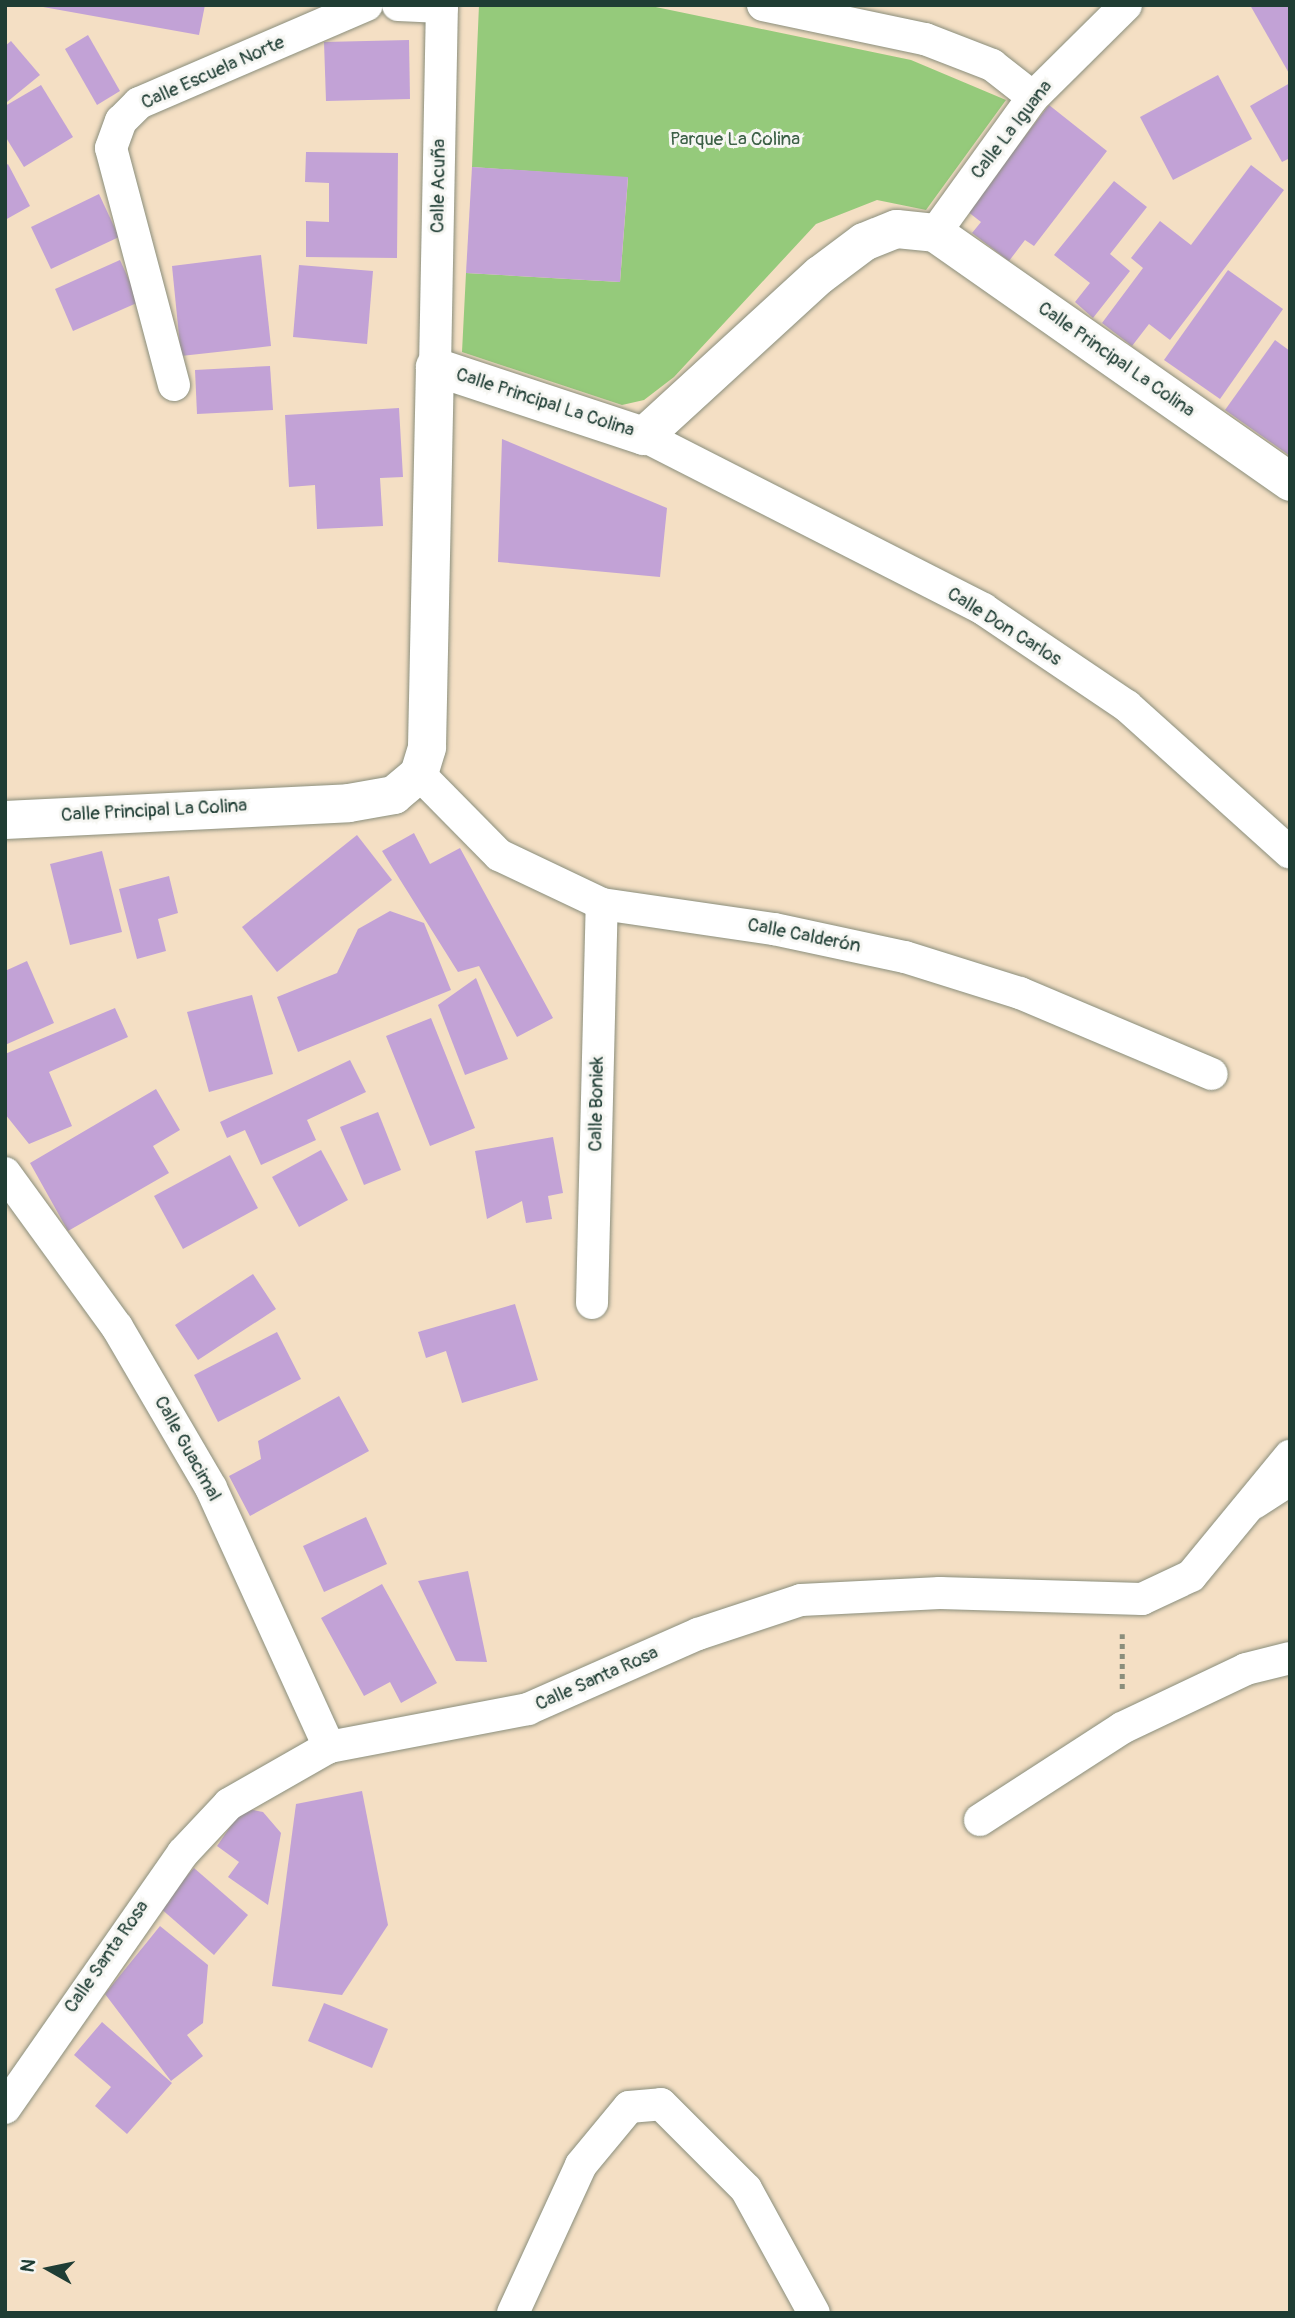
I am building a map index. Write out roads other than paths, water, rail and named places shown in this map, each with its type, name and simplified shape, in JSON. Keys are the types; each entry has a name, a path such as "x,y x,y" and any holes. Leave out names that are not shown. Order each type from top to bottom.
{"street":[{"name":"Calle Escuela Norte","path":"174,385 111,148 121,121 139,103 368,5"},
{"path":"398,5 442,6"},
{"path":"763,5 925,39 992,65 1033,97"},
{"name":"Calle La Iguana","path":"935,233 1033,97 1126,5"},
{"name":"Calle Acuña","path":"435,367 442,6"},
{"name":"Calle Principal La Colina","path":"5,820 349,803 394,795 419,774 427,747 435,367 644,436 864,242 897,229 935,233 1290,482"},
{"name":"Calle Don Carlos","path":"644,436 983,609 1127,706 1290,853"},
{"name":"Calle Calderón","path":"419,774 499,855 602,904 774,929 905,957 1020,993 1212,1074"},
{"name":"Calle Boniek","path":"592,1303 602,904"},
{"name":"Calle Guacimal","path":"5,1172 117,1327 211,1488 329,1747"},
{"name":"Calle Santa Rosa","path":"5,2108 183,1853 229,1804 329,1747 527,1709 698,1634 801,1600 940,1593 1142,1599 1192,1576 1239,1523 1290,1456"},
{"path":"980,1820 1122,1728 1246,1669 1290,1658"},
{"path":"513,2313 581,2165 629,2107 661,2104 746,2189 814,2313"}],"lane":[{"path":"1239,1523 1290,1489"}],"park label":[{"name":"Parque La Colina","path":"735,140"}]}
